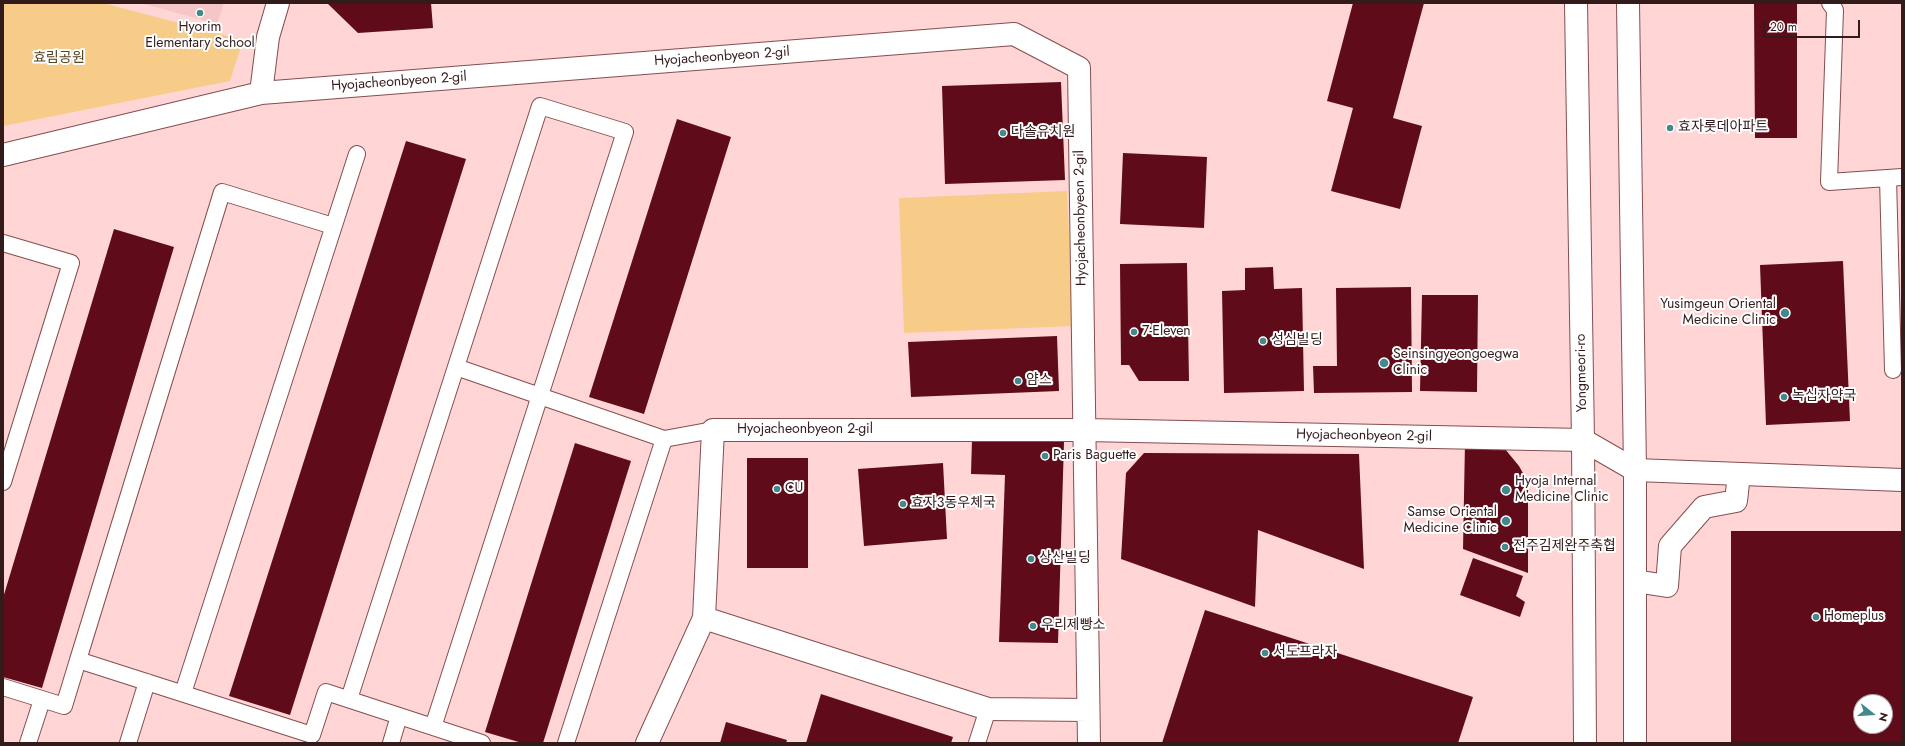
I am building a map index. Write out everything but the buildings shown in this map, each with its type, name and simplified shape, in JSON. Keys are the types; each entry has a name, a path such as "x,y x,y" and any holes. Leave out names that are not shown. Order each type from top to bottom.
{"street":[{"path":"261,93 268,38 278,3"},
{"name":"Yongmeori-ro","path":"1576,3 1583,440 1585,743"},
{"path":"1628,3 1635,470 1635,743"},
{"name":"Hyojacheonbyeon 2-gil","path":"3,155 261,93 1014,34 1079,68 1089,743"},
{"path":"647,743 704,618 713,430"},
{"name":"Hyojacheonbyeon 2-gil","path":"713,430 1085,430 1583,440 1635,470"},
{"path":"1635,470 1902,480"},
{"path":"1635,581 1667,586 1670,546 1704,507 1736,501 1739,474"},
{"path":"704,618 988,709 1088,710"}],"lane":[{"path":"1830,3 1835,10 1829,182 1895,178 1893,370"},
{"path":"349,699 540,106 625,132 433,727"},
{"path":"183,693 357,154"},
{"path":"3,687 64,706 222,192 333,226"},
{"path":"3,243 71,263 3,482"},
{"path":"456,367 664,439 713,430"},
{"path":"566,743 664,439"},
{"path":"78,660 312,735 326,692 482,743"},
{"path":"128,743 147,682"},
{"path":"28,743 42,700"},
{"path":"977,743 988,709"},
{"path":"391,743 399,716"}],"shaded area":[{"name":"Hyorim Elementary School","path":"141,3 224,3 217,24"}],"green space":[{"name":"효림공원","path":"3,3 103,3 243,40 230,81 3,126"},
{"path":"1067,191 1073,326 904,333 899,198"}],"place":[{"name":"Hyorim Elementary School","path":"200,13"},
{"name":"효자롯데아파트","path":"1670,128"},
{"name":"다솔유치원","path":"1003,133"},
{"name":"Yusimgeun Oriental Medicine Clinic","path":"1785,313"},
{"name":"7-Eleven","path":"1134,332"},
{"name":"성심빌딩","path":"1263,341"},
{"name":"Seinsingyeongoegwa Clinic","path":"1384,363"},
{"name":"얌스","path":"1018,381"},
{"name":"녹십자약국","path":"1784,397"},
{"name":"Paris Baguette","path":"1045,456"},
{"name":"CU","path":"777,489"},
{"name":"Hyoja Internal Medicine Clinic","path":"1506,490"},
{"name":"효자3동우체국","path":"903,504"},
{"name":"Samse Oriental Medicine Clinic","path":"1506,521"},
{"name":"전주김제완주축협","path":"1505,547"},
{"name":"상산빌딩","path":"1031,559"},
{"name":"Homeplus","path":"1816,617"},
{"name":"우리제빵소","path":"1033,626"},
{"name":"서도프라자","path":"1265,653"}]}
